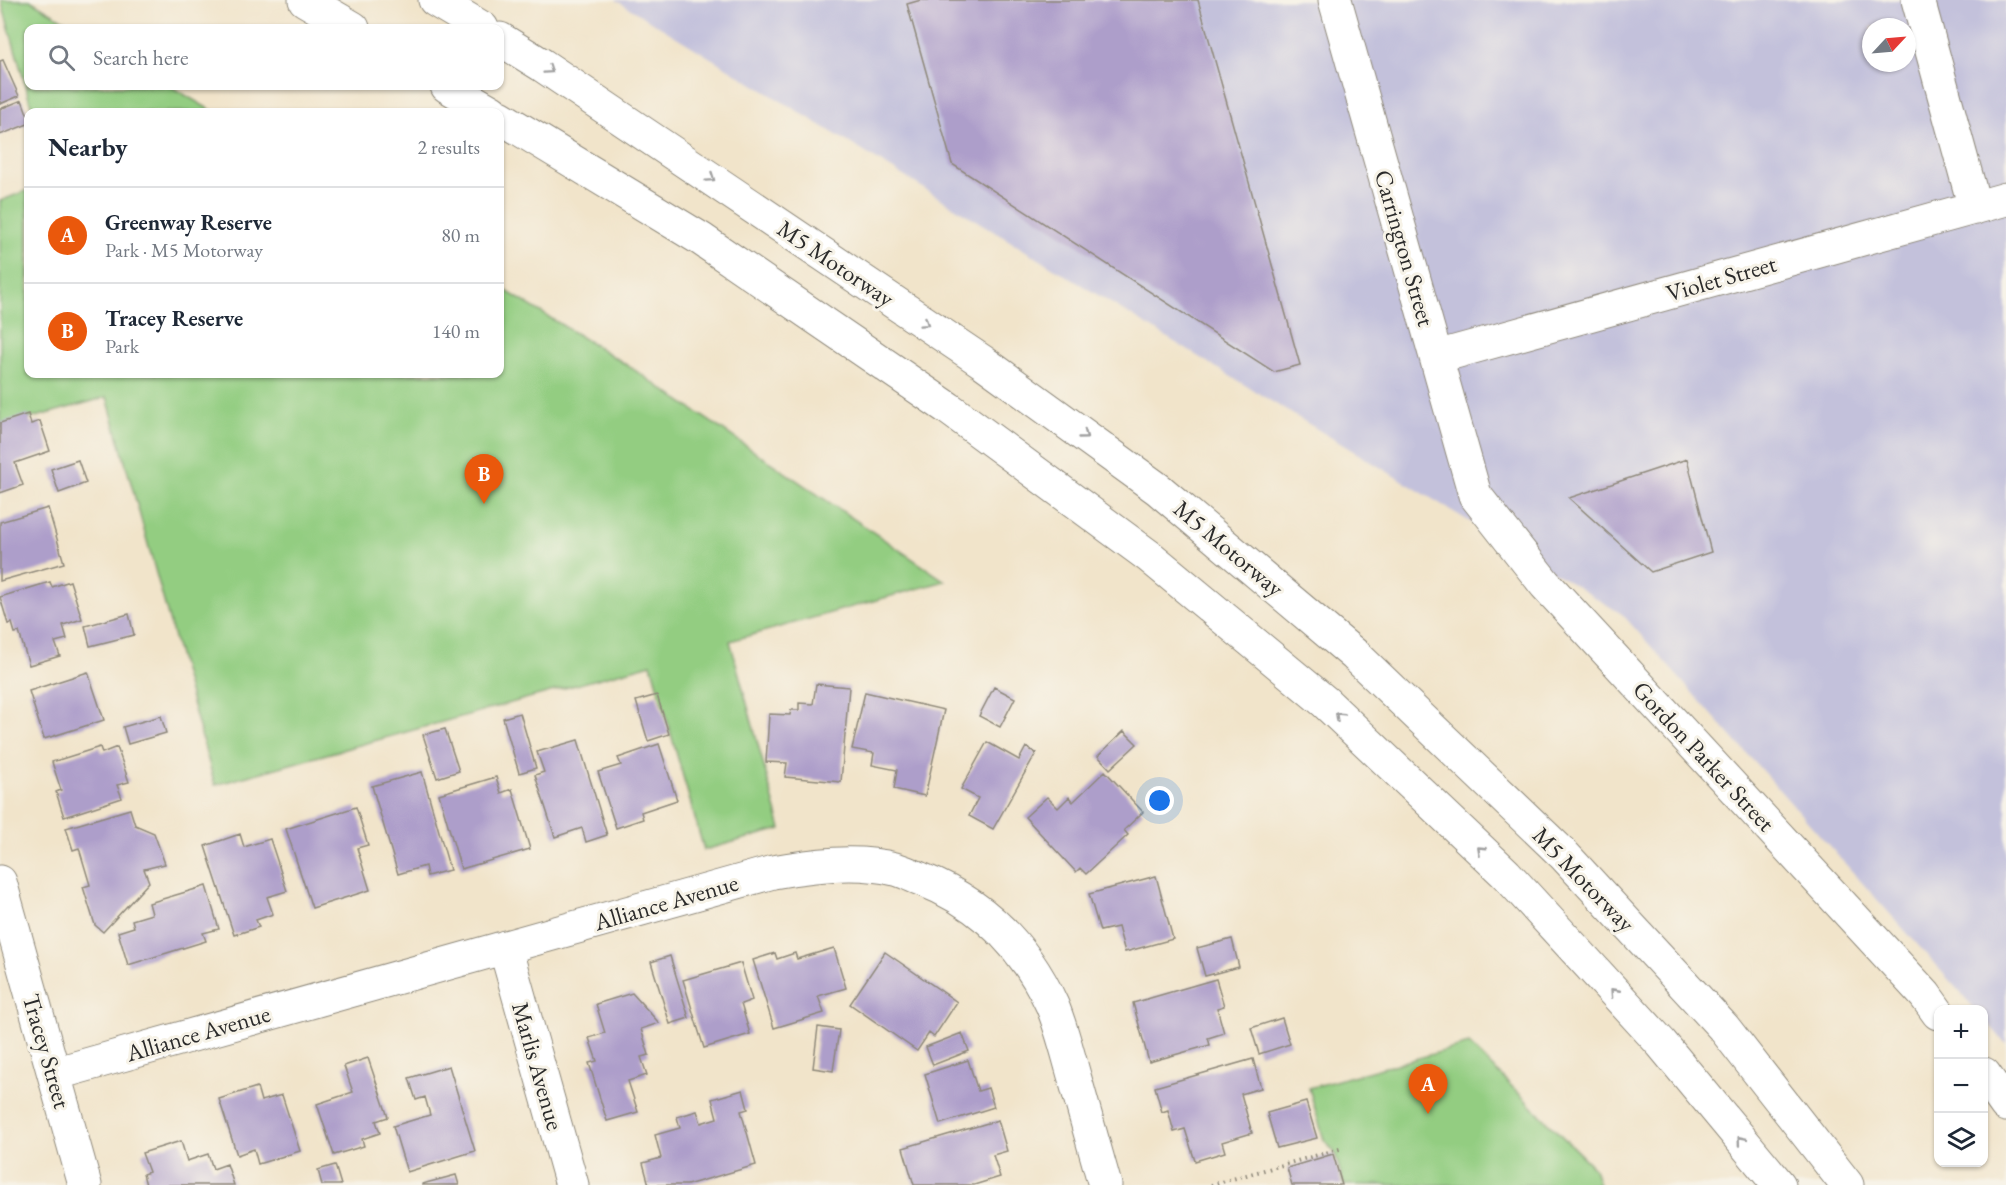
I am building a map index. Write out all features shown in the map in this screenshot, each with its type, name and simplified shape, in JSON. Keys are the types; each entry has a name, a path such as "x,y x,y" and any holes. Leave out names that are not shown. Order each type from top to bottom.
{"main road":[{"path":"305,0 346,24"},
{"path":"435,0 475,24"},
{"name":"Carrington Street","path":"1335,0 1474,495"},
{"path":"1918,0 1975,208"},
{"name":"M5 Motorway","path":"504,41 542,64 983,362 1158,489 1355,655 1572,864 1724,1028 1847,1185"},
{"path":"454,90 485,108"},
{"path":"504,119 702,239 948,408 1150,557 1325,702 1506,874 1661,1043 1779,1185"},
{"name":"Violet Street","path":"1437,357 2006,199"},
{"name":"Gordon Parker Street","path":"1474,495 1545,584 1925,995 1934,1007"},
{"name":"Alliance Avenue","path":"54,1074 773,872 812,865 855,864 895,869 937,886 975,907 1008,936 1033,969 1053,1007 1105,1185"},
{"name":"Tracey Street","path":"0,882 85,1185"},
{"name":"Marlis Avenue","path":"505,947 572,1185"},
{"path":"1988,1081 2006,1105"}],"path":[{"path":"1211,1185 1343,1148"}],"shaded area":[{"path":"616,0 2006,0 2006,1044 1988,1024 1988,1005 1971,1005 1622,614"}],"green space":[{"path":"1,0 30,0 70,24 24,24 24,80"},
{"path":"27,90 177,90 207,108 32,108"},
{"path":"24,192 24,378 504,378 504,289 627,365 945,581 730,641 781,829 704,850 651,664 215,785 107,397 0,427 0,201"},
{"path":"1469,1044 1594,1168 1599,1185 1344,1185 1335,1153 1324,1140 1309,1088"}],"building":[{"path":"921,0 1198,0 1300,365 1274,372 952,164 907,4"},
{"path":"3,60 19,96 0,104 0,61"},
{"path":"22,100 25,108 24,126 0,135 0,109"},
{"path":"28,414 31,424 40,421 50,451 15,463 23,485 0,493 0,423"},
{"path":"1687,459 1711,552 1651,572 1569,498"},
{"path":"78,460 86,483 59,493 51,469"},
{"path":"48,508 64,563 0,581 0,522"},
{"path":"70,581 82,619 63,625 67,639 55,642 60,656 29,665 19,632 15,633 12,623 8,624 0,597 50,582 52,587"},
{"path":"129,614 134,635 90,646 85,626"},
{"path":"88,672 104,720 44,739 29,691"},
{"path":"816,684 849,687 841,782 785,777 787,763 766,762 769,714 790,715 791,710 799,710 799,703 813,704"},
{"path":"994,687 1015,698 1000,727 979,716"},
{"path":"865,692 944,710 925,796 894,789 897,770 872,765 874,753 852,749"},
{"path":"657,695 669,734 648,741 636,701"},
{"path":"520,713 536,768 519,773 503,718"},
{"path":"161,716 166,733 128,744 123,727"},
{"path":"445,729 459,771 437,778 423,735"},
{"path":"1124,731 1137,744 1110,769 1098,756"},
{"path":"578,740 607,835 586,842 582,828 555,837 535,775 544,772 537,752"},
{"path":"987,742 1019,760 1026,747 1036,753 993,829 969,816 978,798 961,789"},
{"path":"659,744 677,800 641,812 643,819 616,828 598,772 621,765 618,758"},
{"path":"100,747 102,753 117,747 129,782 117,785 122,798 64,817 56,792 61,790 52,762"},
{"path":"1105,771 1143,812 1124,830 1128,835 1086,874 1080,868 1076,872 1025,817 1047,797 1058,808 1069,797 1073,802"},
{"path":"422,772 450,870 427,876 425,866 398,874 372,786"},
{"path":"496,777 501,793 512,789 530,849 461,869 439,794"},
{"path":"356,807 368,845 357,848 370,890 312,908 286,829"},
{"path":"130,809 135,825 154,833 165,864 144,869 149,882 103,932 95,925 83,887 90,885 79,848 73,850 66,828"},
{"path":"240,834 244,847 270,839 287,891 267,897 273,914 256,920 259,927 234,935 205,846"},
{"path":"1156,876 1173,939 1125,952 1118,927 1100,931 1089,894"},
{"path":"206,886 219,929 203,933 206,941 128,965 118,932 134,927 132,920 152,914 149,903"},
{"path":"1232,939 1239,967 1205,976 1197,948"},
{"path":"834,948 846,988 818,996 824,1013 774,1028 753,960 775,953 777,959 795,953 797,959"},
{"path":"885,952 957,1002 934,1037 929,1033 917,1051 850,1004"},
{"path":"670,956 689,1018 670,1024 651,962"},
{"path":"741,963 752,1000 741,1004 750,1034 704,1048 683,980"},
{"path":"1216,979 1224,1006 1217,1008 1224,1033 1208,1038 1210,1045 1149,1062 1133,1003"},
{"path":"632,993 659,1023 641,1029 649,1055 641,1057 647,1075 628,1081 638,1112 607,1121 589,1063 597,1061 589,1038 605,1033 596,1004"},
{"path":"1282,1018 1290,1044 1259,1054 1251,1028"},
{"path":"818,1027 839,1030 833,1071 813,1068"},
{"path":"962,1033 969,1051 933,1065 926,1047"},
{"path":"368,1058 388,1117 376,1121 380,1133 362,1139 364,1146 334,1155 317,1104 353,1092 344,1066"},
{"path":"1253,1059 1261,1088 1241,1094 1252,1133 1222,1142 1225,1152 1195,1161 1185,1129 1174,1132 1168,1110 1162,1112 1155,1087"},
{"path":"968,1060 978,1091 988,1088 994,1107 940,1124 925,1074"},
{"path":"449,1066 475,1151 407,1172 393,1126 430,1115 425,1097 416,1100 409,1078"},
{"path":"257,1087 261,1101 282,1095 300,1151 258,1164 254,1149 237,1155 219,1099"},
{"path":"743,1090 748,1109 741,1111 756,1165 687,1185 649,1185 643,1163 661,1158 655,1135 680,1128 677,1117 697,1111 701,1123 717,1118 712,1099"},
{"path":"1306,1102 1317,1138 1277,1148 1267,1113"},
{"path":"998,1120 1007,1151 993,1155 1000,1177 974,1185 914,1185 903,1148"},
{"path":"181,1141 187,1161 208,1154 213,1169 227,1164 234,1185 146,1185 143,1174 149,1172 142,1153"},
{"path":"1333,1154 1342,1185 1292,1185 1287,1168"},
{"path":"335,1165 341,1185 322,1185 318,1170"},
{"path":"456,1175 459,1185 422,1185 422,1184"}],"place":[{"name":"Tracey Reserve","path":"484,504"},
{"name":"Greenway Reserve","path":"1428,1114"}]}
